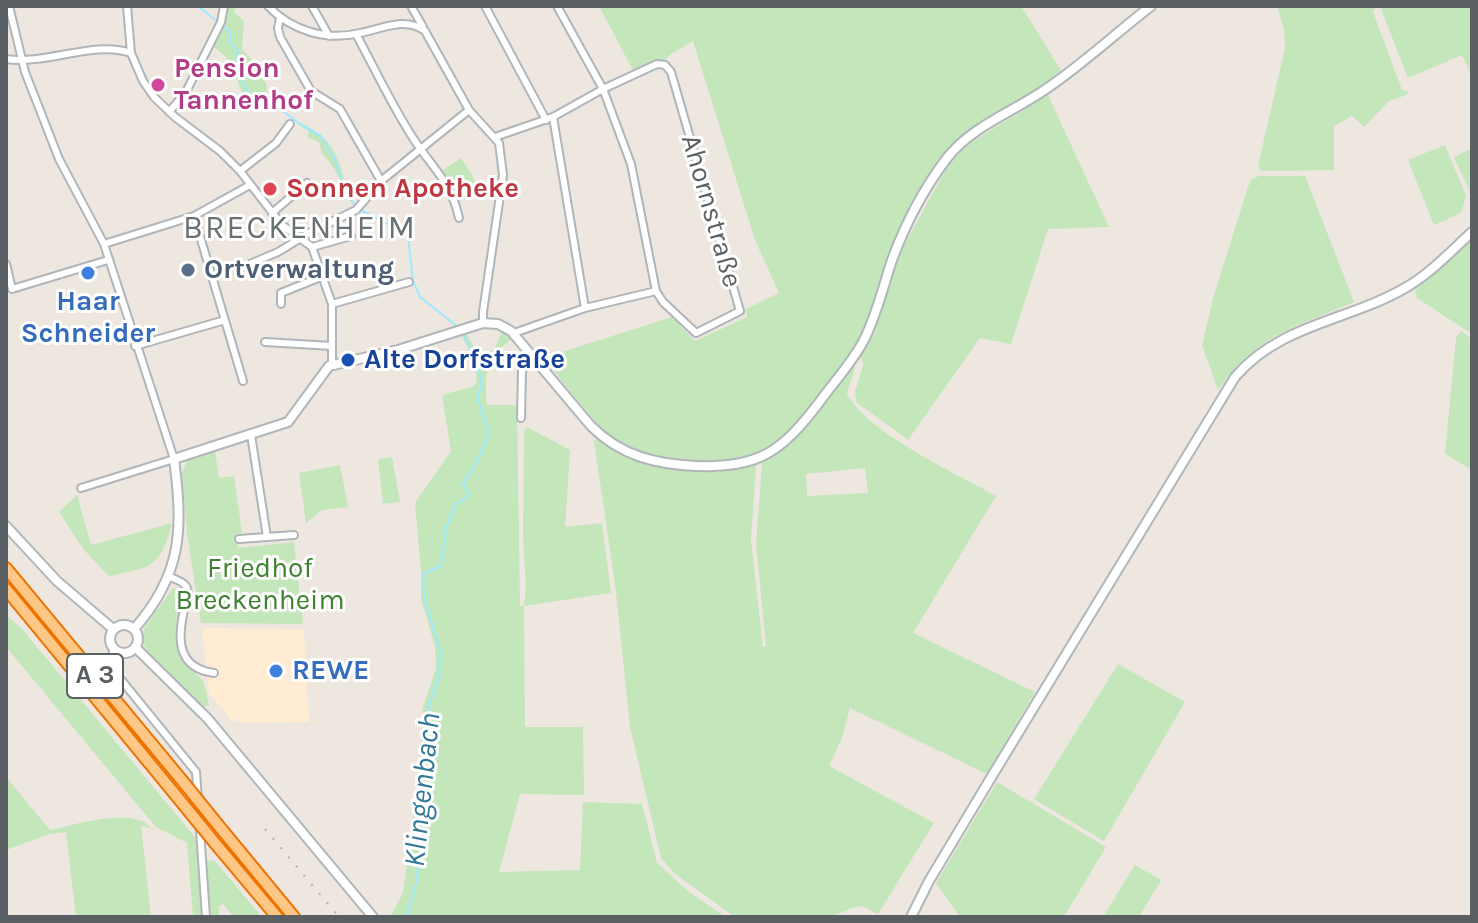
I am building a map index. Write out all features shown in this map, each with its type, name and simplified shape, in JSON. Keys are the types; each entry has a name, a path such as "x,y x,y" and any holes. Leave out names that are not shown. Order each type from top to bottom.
{"highway":[{"name":"A 3","path":"6,568 294,917"},
{"name":"A 3","path":"6,589 277,917"}],"main road":[{"path":"134,629 155,605 170,577 177,554 180,529 174,459 291,420 326,368 332,365 398,350 460,329 483,323 498,324 514,333 599,434 642,459 679,465 729,466 749,462 774,451 798,429 863,343 900,242 948,157 974,133 1057,82 1151,6"},
{"path":"911,917 992,776 1235,377 1256,355 1279,340 1405,289 1472,232"},
{"path":"6,526 57,581 113,629"},
{"path":"121,625 134,629 138,638 135,647 128,652 114,649 110,640 113,629 121,625"},
{"path":"135,647 208,719 373,917"}],"street":[{"path":"9,6 23,62 59,159 104,244 174,459 81,488"},
{"path":"127,6 131,53 148,89 169,112 220,151 240,171 282,225 312,247 332,304 332,365"},
{"path":"169,112 186,92 220,24 224,6"},
{"path":"268,6 280,18 309,32 329,36 356,34 408,23 425,31"},
{"path":"312,6 329,36"},
{"path":"411,6 469,110 495,137 502,155 503,175 483,323"},
{"path":"485,6 550,119 585,308"},
{"path":"514,333 585,308 656,291 631,164 603,89 557,6"},
{"path":"280,18 280,37 311,91 340,109 381,181"},
{"path":"356,34 414,141 440,172 456,202 459,218"},
{"path":"6,59 23,62 105,49 131,53"},
{"name":"Ahornstraße","path":"603,89 657,64 665,65 671,72 740,311 696,333 663,302 656,291"},
{"path":"495,137 550,119 603,89"},
{"path":"252,263 358,208 381,181 469,110"},
{"path":"240,171 276,143 290,124"},
{"path":"272,213 307,183"},
{"path":"104,244 194,216 250,185"},
{"path":"194,216 243,381"},
{"path":"312,247 351,236"},
{"path":"6,264 12,289 108,260"},
{"path":"281,304 281,293 323,276"},
{"path":"332,304 409,282"},
{"path":"135,346 225,320"},
{"path":"265,342 332,346"},
{"path":"521,418 522,370 535,359"},
{"path":"251,435 267,537"},
{"path":"239,539 294,535"},
{"path":"170,577 185,584 188,591 182,619 181,643 185,659 196,669 214,673"},
{"path":"114,649 110,661 114,671 196,772 206,917"}],"shaded area":[{"path":"206,628 304,629 309,722 242,723 231,720 209,693 202,631"}],"green space":[{"path":"228,6 234,6 235,13 244,21 242,49 266,68 262,76 267,86 266,95 282,107 279,109 269,104 256,104 243,95 237,80 228,76 229,63 214,47"},
{"path":"599,6 1021,6 1062,72 1027,97 974,127 948,147 891,251 873,309 852,353 790,431 759,453 731,462 666,459 640,454 610,437 543,358 672,317 695,341 747,317 746,309 779,293 755,240 693,41 661,64 635,74"},
{"path":"1277,6 1376,6 1373,12 1402,90 1409,94 1389,101 1364,127 1352,116 1334,126 1334,170 1261,171 1258,166 1285,48"},
{"path":"1380,6 1472,6 1472,77 1462,55 1408,78"},
{"path":"1048,95 1109,227 1048,229 1011,344 980,338 908,440 856,402 855,392 863,365 861,356 875,331 901,251 949,164 967,145"},
{"path":"301,123 326,140 339,163 345,184 322,154 319,142 307,137 309,131 299,125"},
{"path":"1445,145 1466,196 1461,213 1434,225 1408,160"},
{"path":"1472,148 1472,196 1454,157"},
{"path":"461,158 481,195 456,202 440,172"},
{"path":"1259,176 1305,176 1354,302 1263,344 1233,371 1218,390 1202,345 1214,295 1248,187 1252,179"},
{"path":"1472,239 1472,334 1417,298 1415,291"},
{"path":"1461,331 1472,339 1472,470 1445,454 1456,338"},
{"path":"502,332 512,339 491,360 486,384 487,405 517,405 525,727 583,727 584,795 520,794 499,872 580,870 583,802 642,804 657,863 689,892 726,917 390,917 403,893 418,781 423,707 436,668 435,646 421,599 415,503 451,451 442,395 474,386 477,381 473,358 462,336 467,335 480,357 494,349"},
{"path":"853,363 855,367 847,394 874,424 915,451 996,496 913,633 1035,692 987,774 850,708 842,738 829,766 934,823 878,914 863,906 832,917 735,917 675,874 661,858 630,727 616,592 594,441 597,438 635,458 674,468 714,470 756,465 751,540 763,647 766,647 756,544 762,463 802,432","holes":["865,468 868,493 807,496 806,474"]},
{"path":"527,427 570,450 565,527 602,523 611,593 524,606 524,432"},
{"name":"Friedhof Breckenheim","path":"215,451 219,478 234,476 242,533 236,534 238,548 294,542 303,624 201,623 187,534 182,473 188,459"},
{"path":"392,457 400,502 383,504 378,459"},
{"path":"340,465 348,507 322,510 306,523 299,473"},
{"path":"77,495 91,545 172,523 158,558 144,567 109,576 84,550 59,512"},
{"path":"173,588 181,589 183,594 178,651 185,664 202,680 209,705 201,707 147,651 142,640 144,628"},
{"path":"6,615 22,629 199,842 202,917 193,917 187,843 156,827 7,648"},
{"path":"1118,664 1185,702 1104,841 1034,799"},
{"path":"6,777 50,830 119,817 144,822 152,829 141,825 151,917 76,917 66,832 49,834 6,850"},
{"path":"997,782 1106,847 1064,917 960,917 936,883"},
{"path":"214,860 262,917 234,917 223,904 219,906 219,917 209,917 207,861"},
{"path":"1135,865 1161,880 1139,917 1103,917"}],"waterway":[{"name":"Klingenbach","path":"198,6 230,32 231,43 237,51 241,79 252,97 257,102 270,101 321,136 334,158 348,197 356,206"},
{"name":"Klingenbach","path":"361,210 408,235 413,281 420,297 458,327"},
{"name":"Klingenbach","path":"406,917 416,884 424,829 426,727 430,702 439,677 440,651 424,597 423,574 441,566 446,528 456,504 469,496 463,483 489,435 478,399 481,383 478,364 462,332"}],"railway":[{"path":"265,829 339,917"}],"place":[{"name":"Pension Tannenhof","path":"158,85"},
{"name":"Sonnen Apotheke","path":"270,189"},
{"name":"Ortverwaltung","path":"188,270"},
{"name":"Haar Schneider","path":"88,273"},
{"name":"Alte Dorfstraße","path":"348,360"},
{"name":"REWE","path":"276,671"}],"district":[{"name":"BRECKENHEIM","path":"300,229"}]}
